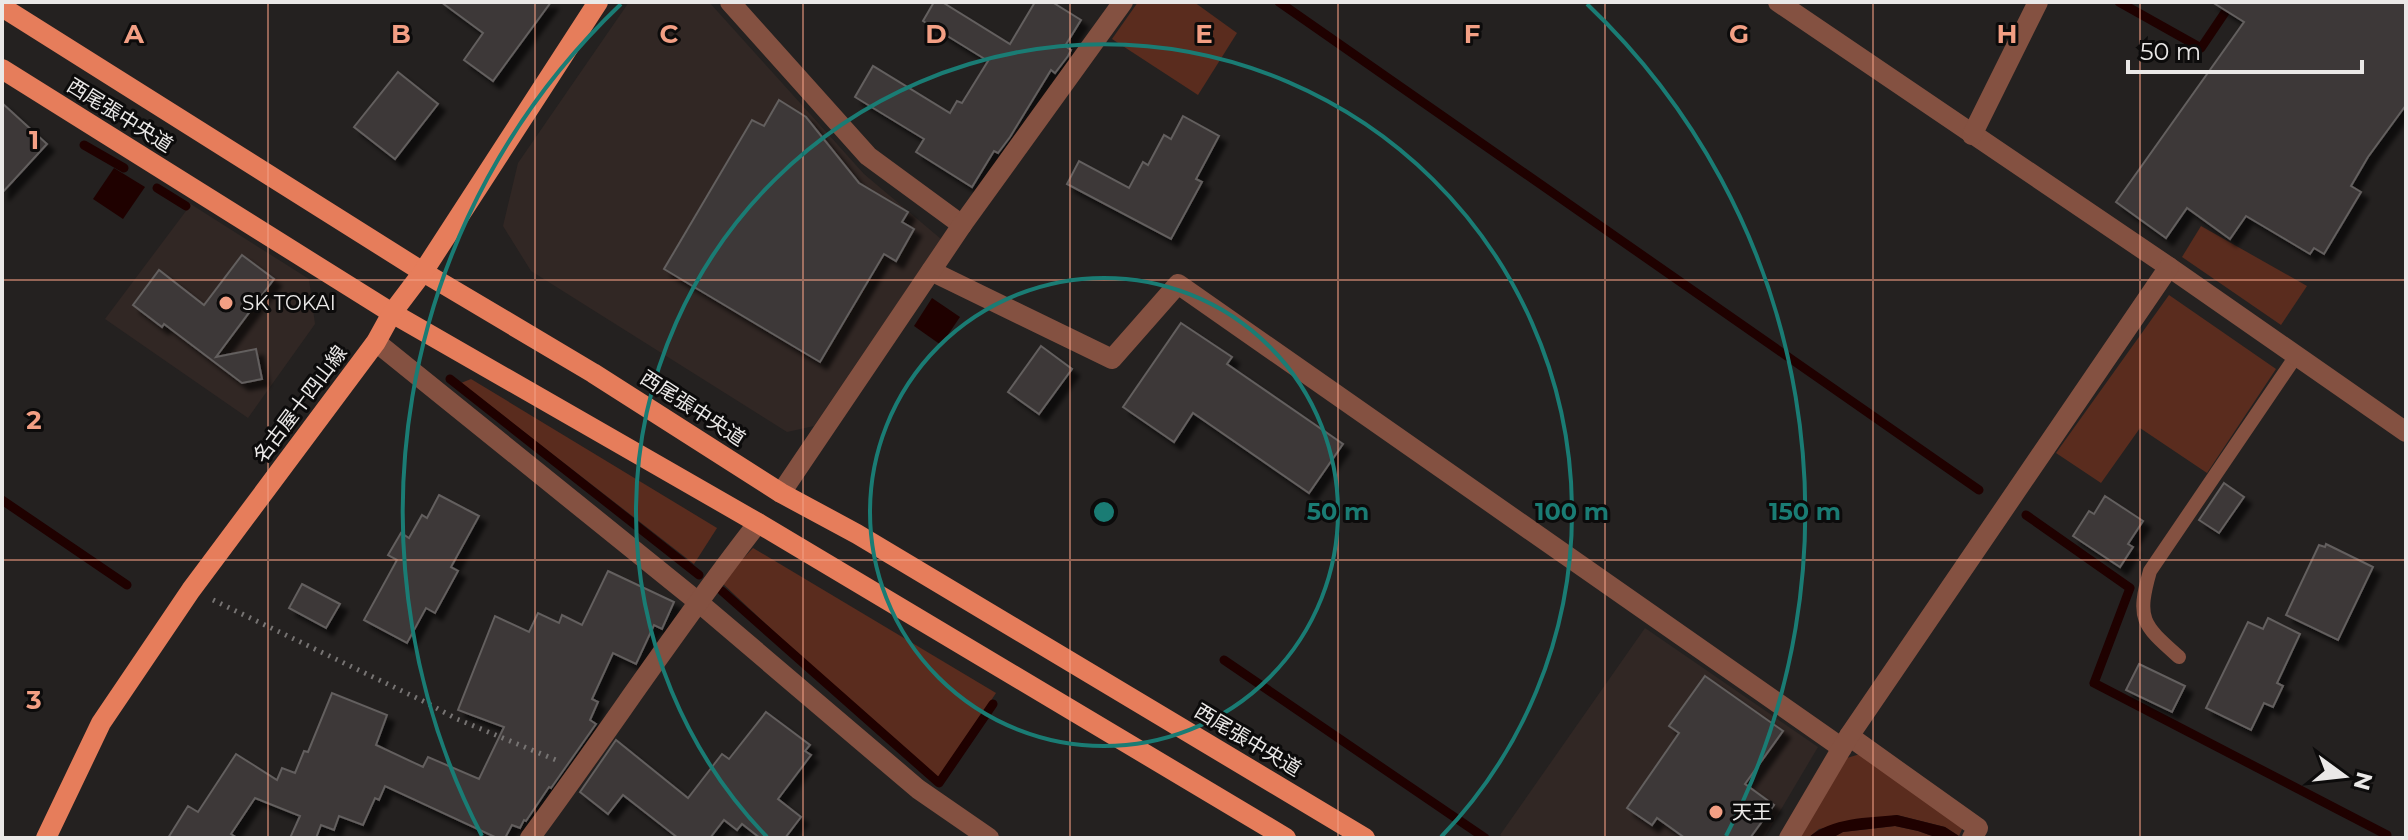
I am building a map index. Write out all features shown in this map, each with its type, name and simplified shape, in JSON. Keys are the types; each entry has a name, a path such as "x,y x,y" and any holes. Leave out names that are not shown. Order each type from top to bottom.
{"main road":[{"name":"名古屋十四山線","path":"46,838 101,723 191,590 376,342 392,313 423,272 598,2"},
{"name":"西尾張中央道","path":"2,7 781,493 857,534 1365,838"},
{"name":"西尾張中央道","path":"2,69 392,313 758,523 1286,838"}],"street":[{"path":"730,2 868,156 962,225"},
{"path":"781,493 962,225 1123,2"},
{"path":"1778,2 2406,432"},
{"path":"1972,135 2038,2"},
{"path":"1789,838 1846,742 2169,267"},
{"path":"931,271 1112,359 1178,284 1846,742 1978,828 1972,838"},
{"path":"376,342 697,601 918,789 989,838"},
{"path":"530,838 697,601 758,523"}],"lane":[{"path":"2179,657 2151,631 2143,615 2143,595 2150,571 2296,356"}],"path":[{"path":"191,590 457,719 580,770"}],"shaded area":[{"path":"629,2 709,2 864,174 941,239 814,426 787,432 531,271 503,226 518,163"},
{"path":"1138,2 1194,2 1237,33 1198,95 1112,39"},
{"path":"114,168 145,187 123,219 93,199"},
{"path":"189,203 309,279 315,324 248,418 105,319"},
{"path":"2201,226 2307,286 2281,325 2182,257"},
{"path":"2169,295 2276,369 2207,473 2140,428 2101,483 2056,453"},
{"path":"932,298 960,317 941,345 914,326"},
{"path":"471,379 717,528 694,564 461,383"},
{"path":"753,548 996,693 936,783 721,582"},
{"path":"1645,628 1818,747 1764,838 1504,838 1500,835"},
{"path":"1860,754 1963,827 1959,836 1945,827 1897,815 1819,829 1808,838 1799,838 1847,758"},
{"path":"1897,815 1945,827 1962,838 1938,838 1895,826 1843,832 1832,838 1808,838 1839,822"},
{"path":"1895,826 1938,838 1832,838 1843,832"}],"building":[{"path":"441,2 551,2 493,81 464,60 483,33"},
{"path":"934,2 942,2 1010,44 1035,2 1052,2 1081,20 1065,46 1071,50 1068,56 1055,73 1051,70 1010,137 998,153 994,151 972,187 916,152 924,139 855,97 873,66 950,113 957,101 962,103 988,61 923,21"},
{"path":"2212,2 2406,2 2406,105 2351,186 2361,192 2324,254 2314,248 2310,254 2246,216 2230,239 2187,208 2166,238 2116,202 2244,22"},
{"path":"398,72 438,104 395,159 354,127"},
{"path":"779,100 806,117 859,183 908,212 902,222 914,229 896,261 884,254 820,362 664,269 752,120 764,126"},
{"path":"2,103 47,144 2,193"},
{"path":"1183,116 1219,136 1196,179 1202,182 1171,239 1067,184 1079,161 1129,188 1143,162 1148,165 1164,135 1171,139"},
{"path":"242,255 274,279 216,357 256,349 262,379 242,383 164,324 162,327 133,305 159,270 204,305"},
{"path":"1181,323 1232,357 1227,364 1343,444 1309,493 1193,413 1174,442 1123,407"},
{"path":"1041,346 1072,369 1039,414 1008,392"},
{"path":"2224,483 2244,497 2219,533 2199,520"},
{"path":"439,495 479,516 451,567 458,571 435,613 426,608 407,643 364,620 397,560 388,555 401,533 409,538 422,515 427,518"},
{"path":"2105,496 2143,521 2128,544 2133,547 2120,567 2073,536 2089,511 2094,514"},
{"path":"2326,544 2373,567 2338,640 2286,615 2319,545 2325,547"},
{"path":"608,571 674,602 662,629 654,625 636,664 613,653 592,699 598,702 590,720 596,724 526,821 520,828 512,825 505,838 497,838 385,786 379,800 375,798 363,825 339,816 334,830 321,825 316,838 290,838 300,816 255,798 231,834 237,838 168,838 188,806 198,812 236,754 277,780 282,768 295,773 304,751 308,752 332,693 387,715 376,745 423,767 428,757 479,779 504,727 458,710 495,616 529,632 538,613 559,623 562,615 582,625"},
{"path":"302,584 340,604 326,628 289,608"},
{"path":"2268,618 2300,634 2277,683 2283,686 2273,707 2264,703 2251,730 2206,708 2248,622 2263,629"},
{"path":"2139,664 2185,686 2172,712 2126,690"},
{"path":"1705,676 1783,731 1745,784 1774,805 1750,838 1685,838 1657,818 1652,825 1627,808 1679,733 1669,726"},
{"path":"766,712 810,745 805,751 811,755 778,799 801,817 785,838 760,838 742,824 737,830 724,820 710,838 678,838 623,795 608,814 580,792 616,740 688,798 722,754 729,759"}],"waterway":[{"path":"1279,2 1979,490"},
{"path":"2119,2 2201,48 2232,2"},
{"path":"84,145 124,168"},
{"path":"157,188 186,206"},
{"path":"450,379 699,575"},
{"path":"2,500 127,585"},
{"path":"2026,515 2130,588 2094,683 2387,835"},
{"path":"722,591 939,783 993,704"},
{"path":"1224,660 1485,838"}],"place":[{"name":"SK TOKAI","path":"226,303"},
{"name":"天王","path":"1716,812"}]}
